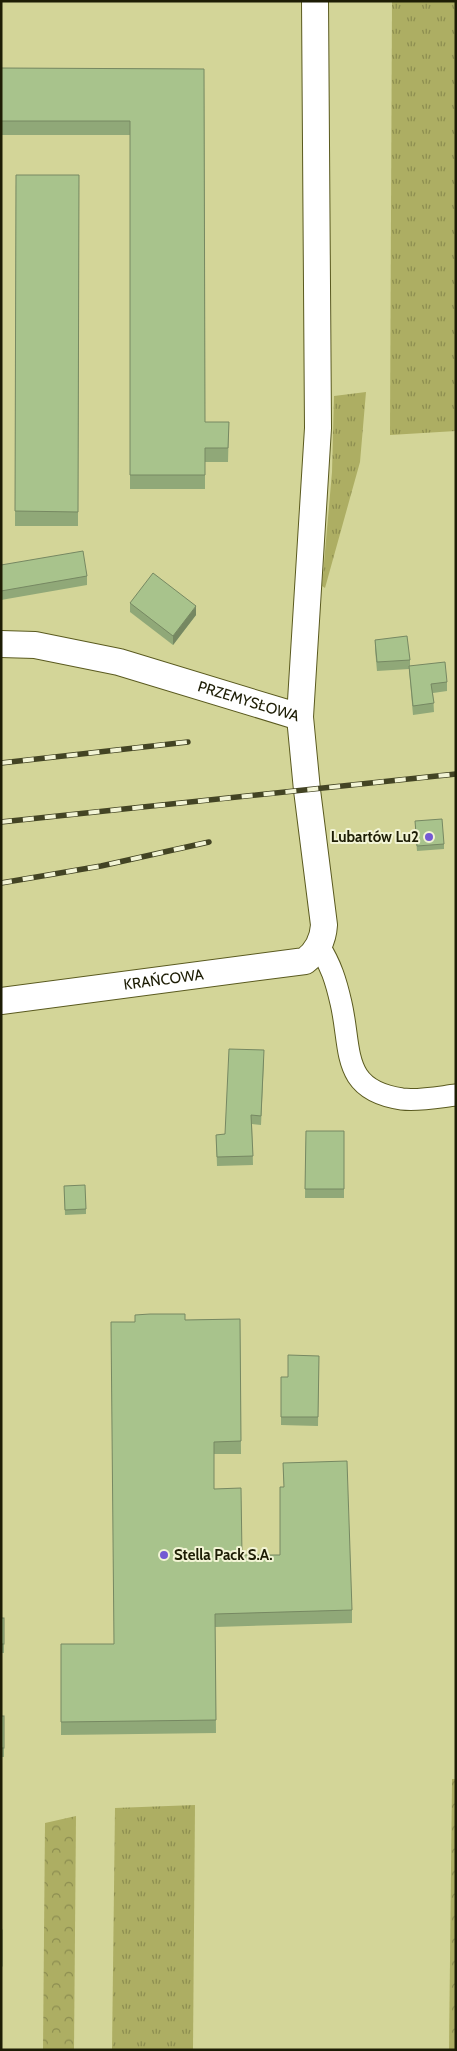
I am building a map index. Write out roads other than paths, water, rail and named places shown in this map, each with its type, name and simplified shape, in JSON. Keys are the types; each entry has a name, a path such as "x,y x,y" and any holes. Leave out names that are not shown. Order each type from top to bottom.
{"street":[{"path":"300,717 318,428 315,1"},
{"name":"PRZEMYSŁOWA","path":"1,644 35,645 119,662 300,717 324,925 324,936 319,946"},
{"path":"319,946 332,967 342,1005 347,1050 355,1071 364,1086 381,1094 403,1099 456,1095"},
{"name":"KRAŃCOWA","path":"1,1001 305,961 313,955 319,946"}],"railway":[{"path":"1,763 188,742"},
{"path":"1,822 456,774"},
{"path":"1,883 101,866 209,842"}],"place":[{"name":"Lubartów Lu2","path":"429,837"},
{"name":"Stella Pack S.A.","path":"164,1555"}]}
